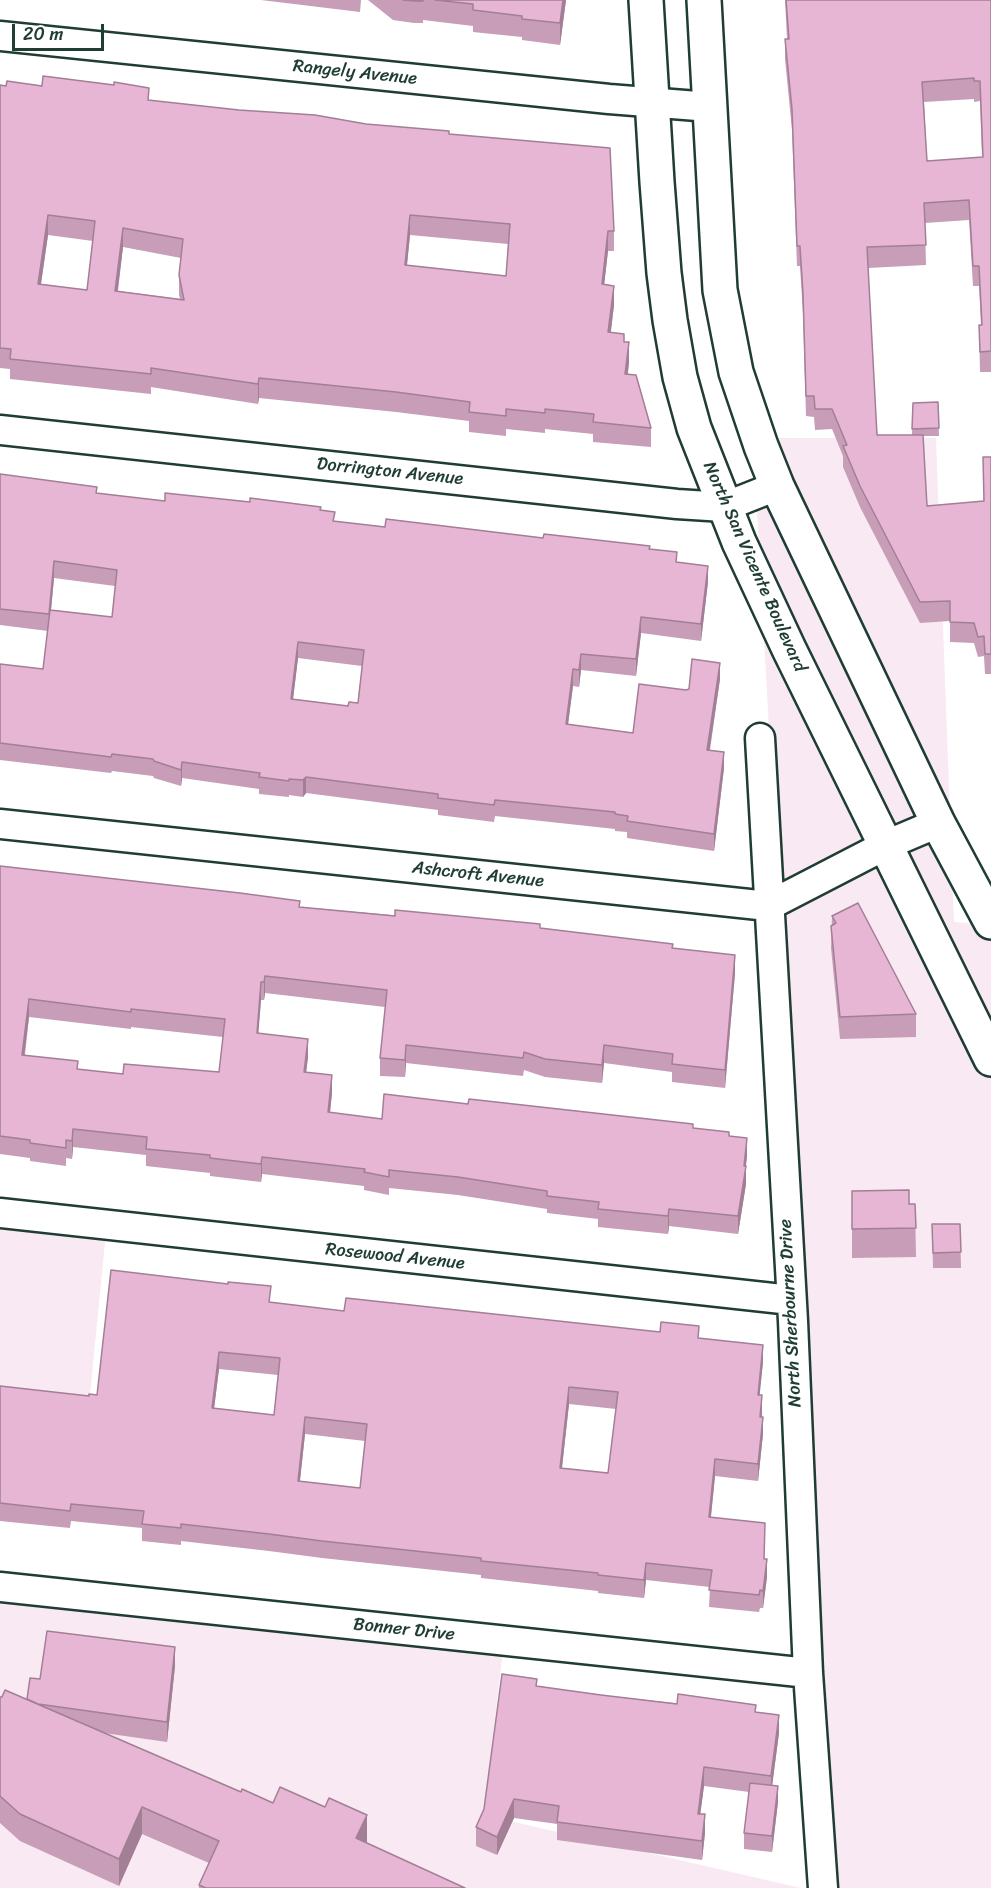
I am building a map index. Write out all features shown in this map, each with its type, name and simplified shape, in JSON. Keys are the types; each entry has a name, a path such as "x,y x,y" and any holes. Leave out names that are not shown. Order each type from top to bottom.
{"main road":[{"name":"North San Vicente Boulevard","path":"646,0 664,273 680,377 694,428 724,507 789,649 991,1059"},
{"path":"704,0 723,311 736,372 777,486 938,823 991,922"}],"street":[{"name":"Rangely Avenue","path":"0,36 651,103 710,106"},
{"name":"Dorrington Avenue","path":"0,430 724,507 777,486"},
{"name":"North Sherbourne Drive","path":"760,738 791,1300 808,1673 823,1888"},
{"path":"768,906 886,845 938,823"},
{"name":"Ashcroft Avenue","path":"0,824 768,906"},
{"name":"Rosewood Avenue","path":"0,1213 791,1300"},
{"name":"Bonner Drive","path":"0,1587 808,1673"}],"shaded area":[{"path":"753,438 936,438 954,922 991,925 991,1888 828,1888 806,1402"},
{"path":"0,1216 106,1232 89,1405 0,1392"},
{"path":"0,1578 505,1632 484,1815 801,1888 0,1888"}],"building":[{"path":"435,0 563,0 560,23 473,10 473,4"},
{"path":"786,0 991,0 991,351 980,352 979,325 982,325 979,266 973,266 969,200 924,203 926,245 867,247 877,435 923,435 927,506 984,501 983,457 991,457 991,654 985,654 984,636 978,637 974,623 950,622 950,601 920,602 860,486 843,446 847,445 832,409 815,409 814,396 806,396 803,294 800,246 797,246 792,109 785,39 789,39","holes":["974,78 974,81 980,81 983,157 927,161 922,82"]},
{"path":"43,76 114,85 114,82 149,88 148,100 239,110 315,115 366,124 449,131 449,134 610,148 614,231 608,231 602,284 614,286 608,332 624,334 624,342 629,342 625,374 636,375 651,428 593,422 594,414 545,409 545,413 506,409 506,416 469,412 470,402 396,392 259,378 258,384 151,368 151,374 10,359 11,349 0,348 0,85 6,86 7,81 42,86","holes":["48,215 95,221 87,290 38,284","410,215 510,224 506,276 405,265","123,228 183,239 179,275 184,300 115,291"]},
{"path":"938,402 939,428 912,429 913,403"},
{"path":"0,474 97,487 96,493 165,501 165,493 250,502 250,498 321,507 320,510 335,512 333,521 385,527 386,519 543,538 544,534 650,546 649,549 677,552 676,562 708,566 701,624 641,617 636,659 581,654 579,670 573,669 566,724 633,733 639,684 686,690 689,689 692,659 720,663 707,750 724,752 714,834 627,821 628,816 615,814 615,812 495,800 494,805 438,798 438,794 306,777 303,780 289,779 289,781 259,777 260,773 182,762 181,770 153,759 112,754 111,757 0,743 0,664 43,669 50,610 112,617 117,570 54,561 49,614 0,609","holes":["298,642 364,650 358,703 349,702 348,706 291,699"]},
{"path":"0,866 300,901 299,907 395,916 395,910 540,924 540,928 673,944 672,948 735,955 725,1070 672,1064 673,1054 604,1045 602,1065 545,1059 524,1052 523,1058 406,1045 405,1060 380,1058 387,990 265,976 264,982 261,982 257,1033 308,1039 304,1072 332,1075 328,1112 382,1119 384,1094 468,1104 469,1099 693,1124 693,1128 729,1132 729,1136 747,1138 744,1166 746,1166 738,1216 669,1209 668,1216 598,1209 599,1202 547,1196 547,1191 458,1177 389,1170 389,1177 364,1172 365,1169 262,1157 261,1164 210,1158 210,1155 146,1149 147,1137 73,1129 72,1141 66,1140 66,1148 0,1136","holes":["29,999 131,1012 131,1009 225,1019 219,1072 124,1064 123,1074 77,1069 78,1061 22,1055"]},
{"path":"858,903 916,1014 840,1017 831,926 836,923 832,916"},
{"path":"909,1190 909,1204 915,1204 916,1228 852,1229 852,1191"},
{"path":"932,1224 960,1224 961,1252 933,1253"},
{"path":"111,1270 228,1284 228,1282 271,1286 269,1302 344,1311 346,1298 660,1332 661,1322 699,1326 698,1338 763,1345 758,1395 762,1395 760,1417 763,1417 758,1464 715,1459 709,1517 765,1523 764,1559 767,1559 763,1591 760,1590 759,1595 709,1590 712,1570 646,1563 644,1580 481,1561 481,1558 181,1524 181,1528 142,1524 144,1511 71,1504 70,1511 0,1503 0,1386 97,1395","holes":["219,1352 280,1358 274,1415 212,1408","569,1387 618,1392 608,1473 560,1468","305,1417 367,1424 360,1488 298,1481"]},
{"path":"47,1631 175,1647 167,1722 38,1704 27,1699 30,1678 40,1679"},
{"path":"502,1674 537,1679 536,1686 601,1695 677,1704 678,1694 756,1705 755,1712 779,1715 771,1776 704,1767 698,1814 705,1814 702,1841 557,1822 559,1806 514,1799 497,1837 476,1827 484,1809"},
{"path":"5,1690 241,1792 242,1789 273,1803 280,1787 325,1807 329,1798 367,1815 356,1838 465,1888 206,1888 199,1885 219,1841 142,1807 119,1859 20,1814 0,1796 0,1697"},
{"path":"750,1783 778,1786 772,1836 744,1833"}]}
